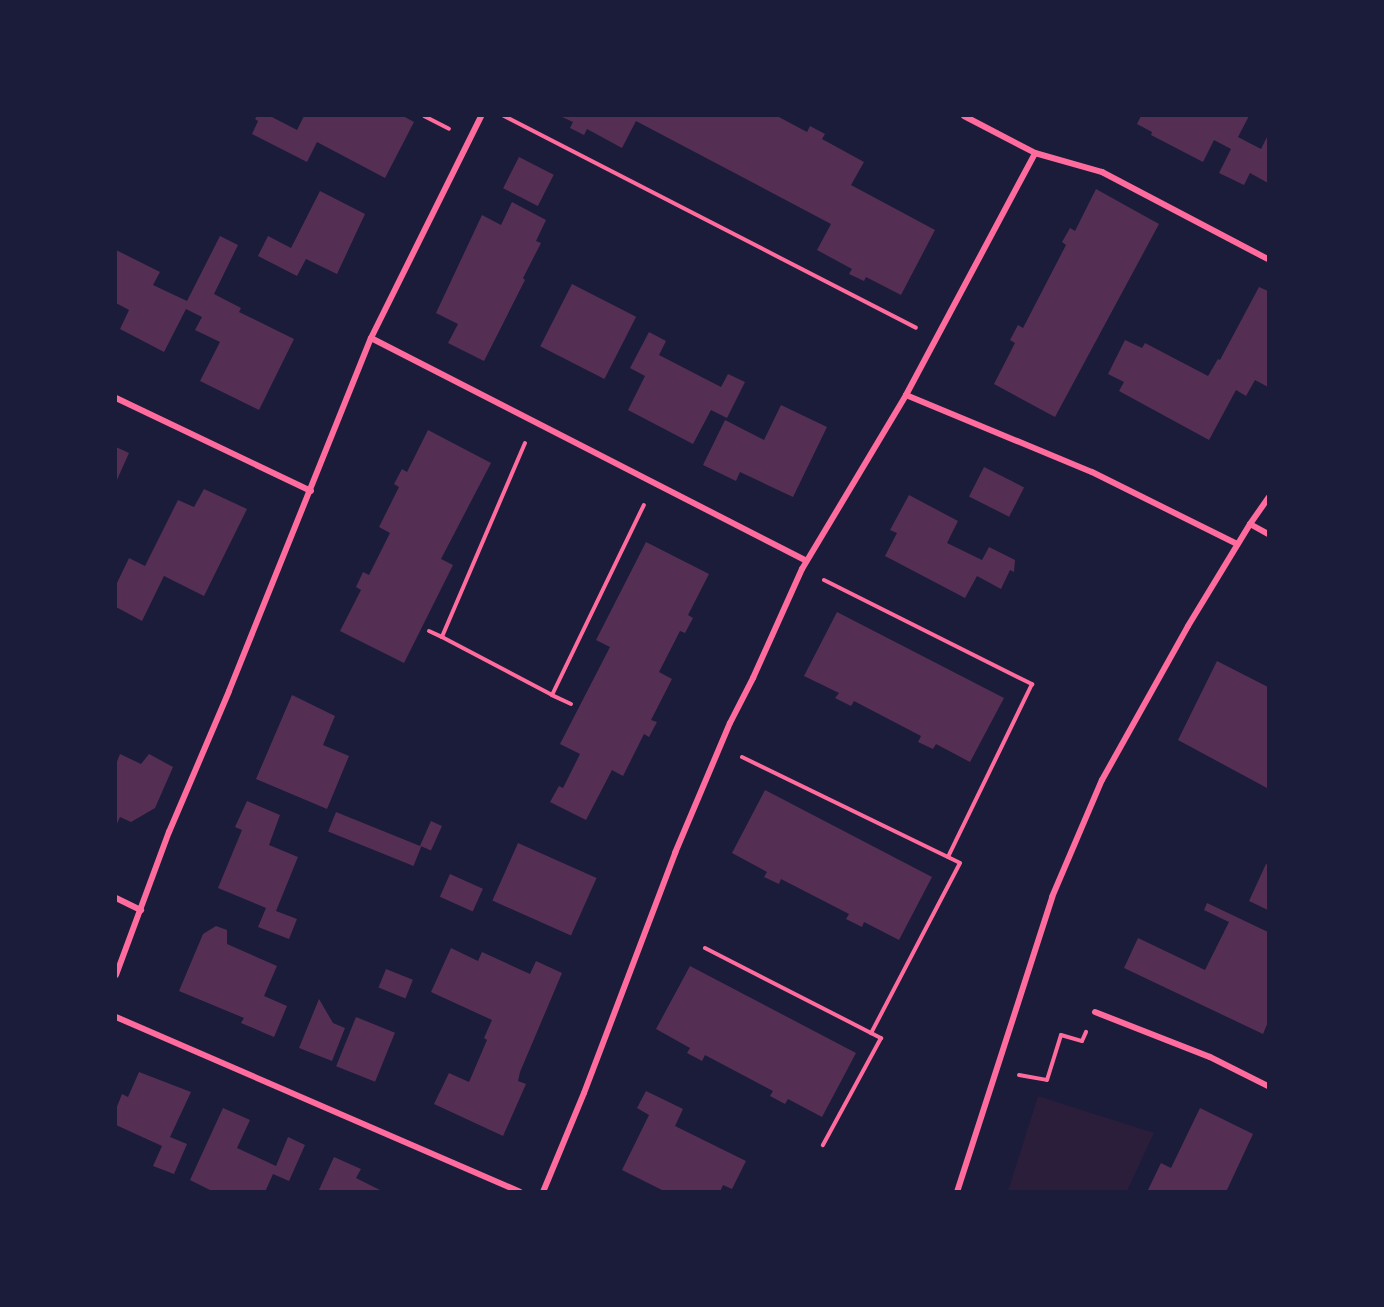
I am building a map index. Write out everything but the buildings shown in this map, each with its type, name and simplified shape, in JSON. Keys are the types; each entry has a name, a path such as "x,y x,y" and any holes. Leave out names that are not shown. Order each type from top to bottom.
{"street":[{"path":"116,975 169,832 372,338 481,116"},
{"path":"964,116 1035,153 1102,172 1269,259"},
{"path":"543,1191 584,1093 675,853 720,747 802,569 906,395 1035,153"},
{"path":"372,338 806,561"},
{"path":"906,395 1092,472 1237,544"},
{"path":"116,398 310,491"},
{"path":"957,1191 1052,897 1102,780 1157,679 1237,544 1269,498"},
{"path":"1250,524 1269,534"},
{"path":"116,898 141,910"},
{"path":"1095,1012 1210,1057 1269,1086"},
{"path":"116,1017 520,1191"}],"path":[{"path":"502,116 935,338"},
{"path":"442,637 535,420"},
{"path":"552,695 654,483"},
{"path":"802,569 1032,684 948,857"},
{"path":"429,631 572,704"},
{"path":"720,747 960,863 871,1033"},
{"path":"705,948 880,1038 823,1145"},
{"path":"996,1071 1047,1080 1061,1035 1082,1041 1095,1012"}],"shaded area":[{"path":"1038,1096 1154,1133 1127,1191 1008,1191"}]}
